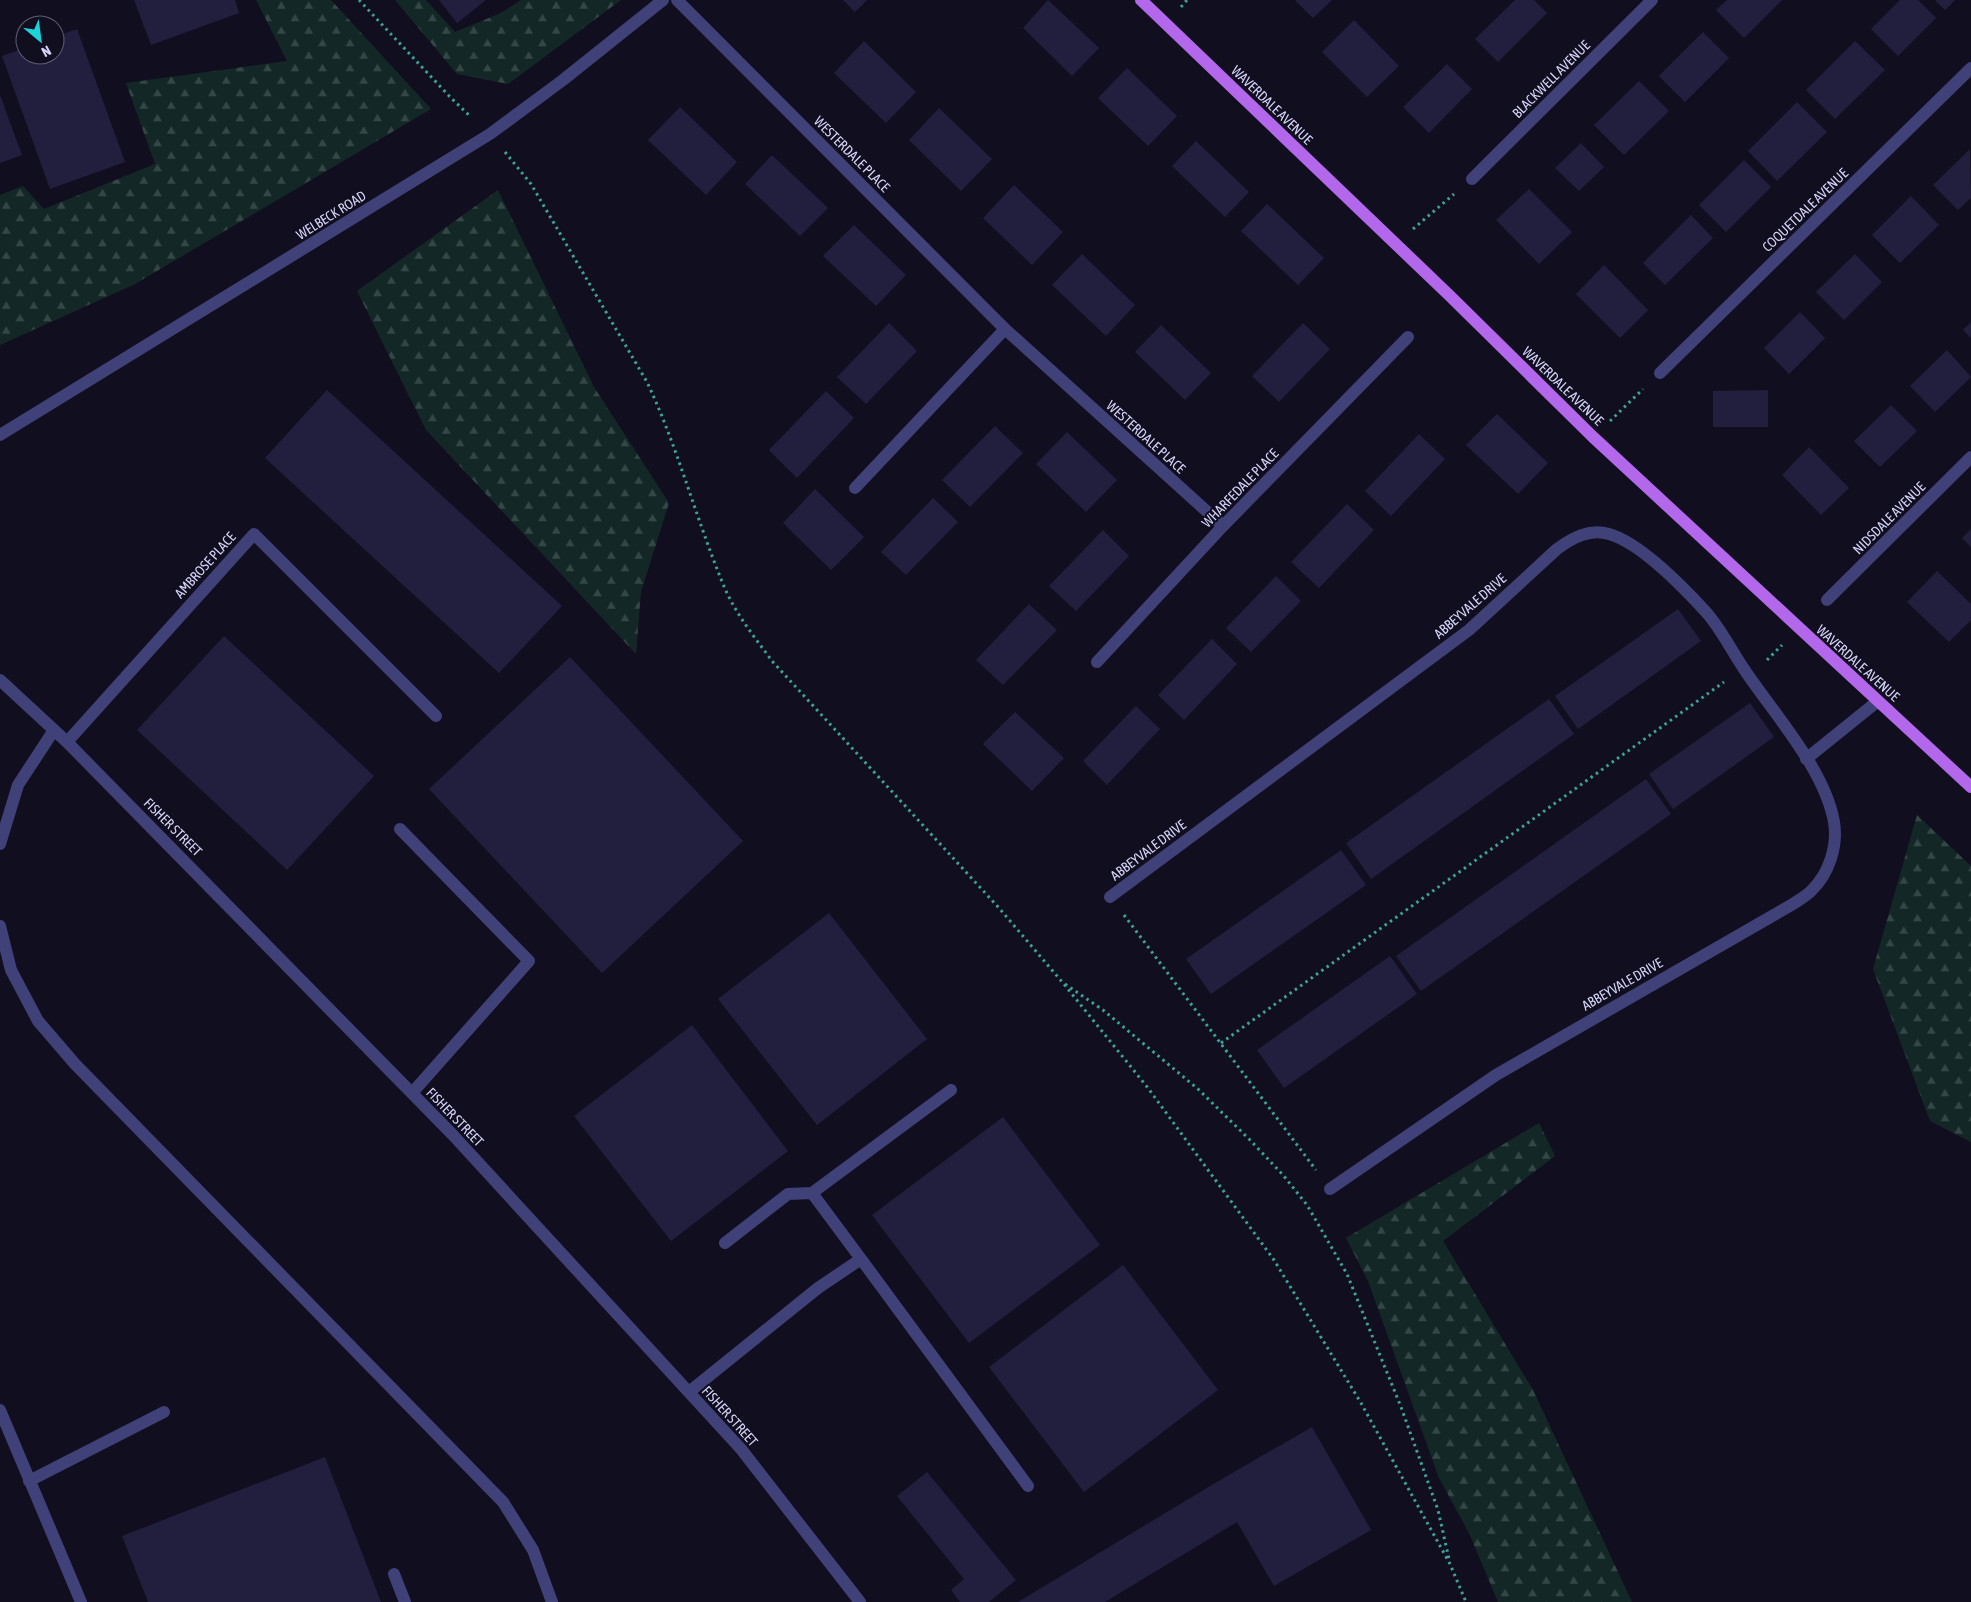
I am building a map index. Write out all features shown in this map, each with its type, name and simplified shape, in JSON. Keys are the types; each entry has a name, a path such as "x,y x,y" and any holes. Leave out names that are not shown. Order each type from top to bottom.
{"main road":[{"name":"WAVERDALE AVENUE","path":"1141,0 1396,244 1593,437 1971,787"}],"street":[{"name":"WELBECK ROAD","path":"0,435 490,134 564,80 663,0"},
{"name":"WESTERDALE PLACE","path":"677,0 1005,329 1223,526"},
{"name":"BLACKWELL AVENUE","path":"1472,179 1652,0"},
{"name":"COQUETDALE AVENUE","path":"1660,373 1971,68"},
{"path":"855,488 1005,329"},
{"name":"WHARFEDALE PLACE","path":"1097,662 1223,526 1408,337"},
{"name":"NIDSDALE AVENUE","path":"1827,600 1971,457"},
{"name":"ABBEYVALE DRIVE","path":"1110,897 1469,630 1557,548 1573,538 1590,532 1608,533 1628,542 1656,563 1706,613 1806,758 1824,790 1834,822 1834,848 1825,874 1811,892 1496,1075 1330,1189"},
{"name":"AMBROSE PLACE","path":"67,742 254,534 436,716"},
{"name":"FISHER STREET","path":"0,680 67,742 242,918 452,1134 741,1449 860,1602"},
{"path":"1806,758 1878,701"},
{"path":"0,844 18,785 54,730"},
{"path":"400,829 530,961 412,1093"},
{"path":"0,926 11,970 38,1022 75,1064 503,1502 533,1550 552,1602"},
{"path":"725,1243 788,1194 812,1193 951,1090"},
{"path":"812,1193 1028,1486"},
{"path":"689,1392 818,1288 861,1259"},
{"path":"0,1410 81,1602"},
{"path":"29,1481 164,1412"},
{"path":"394,1574 405,1602"}],"path":[{"path":"359,0 451,98 490,134 531,184 647,382 661,412 727,592 744,623 772,661 999,908 1148,1088 1274,1260 1361,1404 1450,1564 1466,1602"},
{"path":"1396,244 1472,179"},
{"path":"1593,437 1660,373"},
{"path":"1221,1043 1717,686 1745,672"},
{"path":"1110,897 1330,1189"},
{"path":"1063,983 1103,1010 1198,1089 1283,1175 1307,1205 1347,1274 1394,1389 1438,1510 1450,1564"}],"green space":[{"path":"256,0 331,0 431,109 135,284 0,345 0,195 23,186 44,209 155,164 126,83 287,61"},
{"path":"395,0 426,0 455,32 501,13 521,0 621,0 508,84 457,74"},
{"path":"498,190 594,387 669,503 641,592 636,654 426,430 357,291"},
{"path":"1917,815 1971,866 1971,1142 1930,1121 1873,969"},
{"path":"1539,1123 1555,1156 1443,1241 1533,1390 1632,1602 1498,1602 1469,1533 1439,1478 1368,1281 1346,1238"}],"building":[{"path":"134,0 235,0 239,13 151,45"},
{"path":"439,0 486,0 457,23"},
{"path":"843,0 867,0 855,12"},
{"path":"1048,0 1099,48 1072,76 1023,28"},
{"path":"1295,0 1332,0 1313,18"},
{"path":"1515,0 1534,0 1547,13 1498,62 1475,39"},
{"path":"1727,0 1782,0 1744,38 1716,10"},
{"path":"1900,0 1918,0 1936,18 1898,56 1871,29"},
{"path":"1935,0 1955,0 1945,10"},
{"path":"1354,20 1399,66 1367,97 1322,52"},
{"path":"77,29 125,162 50,189 2,56 15,51 15,65 65,65 65,33"},
{"path":"1703,32 1729,58 1685,102 1659,76"},
{"path":"864,41 916,92 886,123 834,73"},
{"path":"1855,41 1885,70 1835,119 1806,90"},
{"path":"1447,64 1472,89 1429,133 1403,107"},
{"path":"1127,68 1177,116 1148,146 1098,98"},
{"path":"1639,81 1669,111 1624,155 1594,125"},
{"path":"0,95 22,155 0,163"},
{"path":"1797,102 1827,132 1777,181 1748,151"},
{"path":"680,107 737,162 706,195 648,140"},
{"path":"939,108 992,159 961,191 909,140"},
{"path":"1196,141 1249,192 1225,217 1172,166"},
{"path":"1581,143 1604,167 1579,191 1555,168"},
{"path":"1970,149 1971,198 1958,210 1933,185"},
{"path":"772,155 828,208 800,236 745,184"},
{"path":"1744,160 1771,187 1726,232 1699,205"},
{"path":"1014,185 1063,232 1032,265 983,218"},
{"path":"1529,189 1572,232 1539,264 1496,220"},
{"path":"1911,196 1939,225 1900,263 1872,235"},
{"path":"1267,204 1324,258 1298,285 1241,231"},
{"path":"1691,215 1713,238 1665,285 1643,263"},
{"path":"854,225 906,275 876,306 823,256"},
{"path":"1082,254 1135,305 1106,336 1052,285"},
{"path":"1855,254 1882,282 1844,320 1816,292"},
{"path":"1604,265 1648,310 1620,338 1576,294"},
{"path":"1800,312 1825,338 1789,374 1764,348"},
{"path":"1971,322 1971,338 1963,330"},
{"path":"889,323 917,351 866,404 837,377"},
{"path":"1303,323 1330,349 1279,402 1252,376"},
{"path":"1161,325 1211,373 1185,400 1135,352"},
{"path":"1947,350 1971,377 1935,412 1910,386"},
{"path":"327,390 562,606 499,673 265,458"},
{"path":"1768,390 1768,427 1713,427 1713,391"},
{"path":"826,391 854,418 797,478 769,450"},
{"path":"1891,405 1917,431 1880,467 1854,441"},
{"path":"1497,414 1548,463 1518,494 1466,445"},
{"path":"995,426 1023,453 970,507 942,480"},
{"path":"1067,432 1117,480 1086,512 1036,464"},
{"path":"1419,434 1445,459 1391,516 1365,491"},
{"path":"1809,447 1849,488 1821,515 1782,475"},
{"path":"815,489 864,537 831,570 783,523"},
{"path":"933,498 958,522 906,575 881,552"},
{"path":"1347,504 1374,530 1319,588 1291,562"},
{"path":"1971,529 1971,547 1962,538"},
{"path":"1103,530 1129,556 1076,611 1049,586"},
{"path":"1937,571 1971,604 1971,620 1949,642 1907,602"},
{"path":"1276,576 1301,601 1251,652 1226,628"},
{"path":"1029,604 1057,630 1003,685 976,660"},
{"path":"1678,609 1701,641 1578,729 1555,696"},
{"path":"224,636 374,776 287,870 137,730"},
{"path":"1212,639 1237,664 1184,720 1158,695"},
{"path":"570,657 743,841 602,973 429,789"},
{"path":"1549,699 1574,734 1371,879 1346,843"},
{"path":"1750,703 1774,737 1673,809 1649,774"},
{"path":"1136,706 1160,729 1107,785 1083,761"},
{"path":"1015,712 1064,758 1032,791 983,744"},
{"path":"1646,779 1671,814 1421,991 1396,956"},
{"path":"1341,850 1366,885 1211,994 1186,959"},
{"path":"829,913 927,1039 817,1125 718,999"},
{"path":"1390,956 1417,994 1284,1088 1257,1050"},
{"path":"692,1025 788,1151 671,1241 574,1116"},
{"path":"1003,1117 1100,1245 969,1343 872,1215"},
{"path":"1123,1265 1218,1390 1084,1492 989,1367"},
{"path":"1312,1427 1371,1530 1274,1586 1237,1522 1105,1602 1018,1602 1215,1483"},
{"path":"325,1457 381,1602 148,1602 122,1536"},
{"path":"927,1472 1016,1580 989,1602 960,1602 951,1590 964,1579 897,1496"}]}
